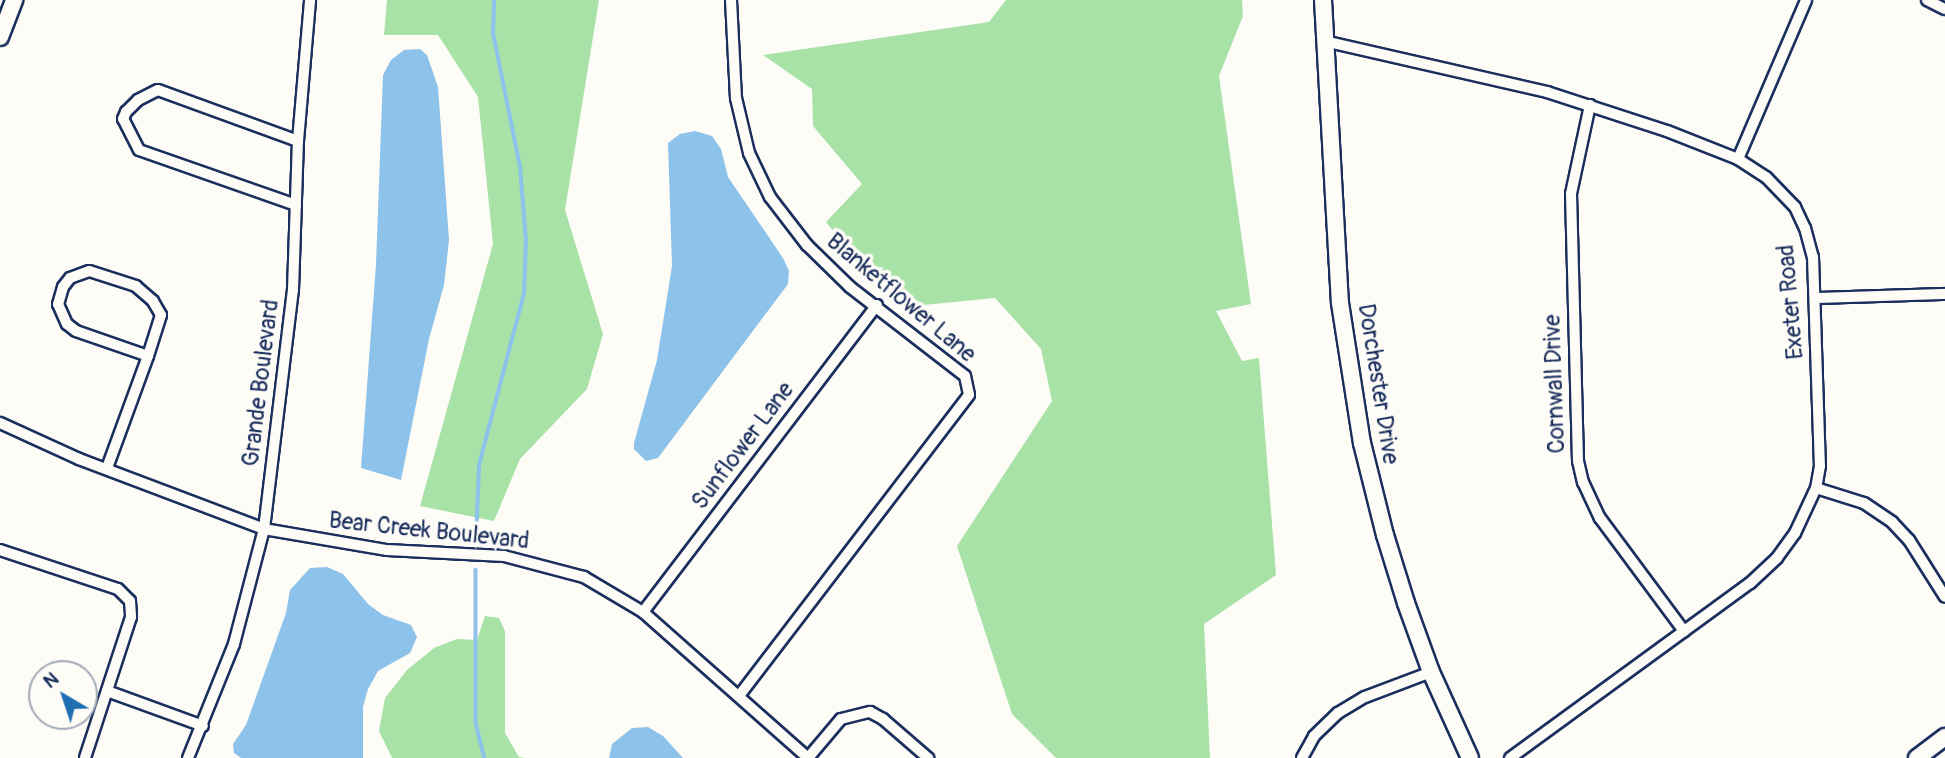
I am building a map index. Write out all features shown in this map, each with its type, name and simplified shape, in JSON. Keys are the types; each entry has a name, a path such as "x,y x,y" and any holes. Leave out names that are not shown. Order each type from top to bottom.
{"street":[{"path":"0,37 14,0"},
{"name":"Grande Boulevard","path":"188,758 204,726 234,644 264,529 293,290 298,141 310,0"},
{"name":"Blanketflower Lane","path":"731,0 736,98 749,153 770,197 807,245 850,287 877,305 965,376 969,395 740,695"},
{"name":"Dorchester Drive","path":"1322,0 1340,303 1353,397 1385,536 1431,672 1470,758"},
{"path":"1738,159 1807,0"},
{"path":"1927,0 1945,9"},
{"name":"Exeter Road","path":"1324,41 1548,92 1738,159 1766,177 1794,207 1805,228 1813,257 1820,448 1816,488 1801,522 1777,558 1684,631 1510,758"},
{"path":"296,205 139,150 124,119 126,112 138,100 158,90 298,141"},
{"name":"Cornwall Drive","path":"1590,105 1571,194 1578,461 1583,482 1600,518 1684,631"},
{"path":"107,468 148,356 161,315 153,300 136,286 89,271 70,278 63,287 58,304 67,324 76,331 148,356"},
{"path":"1815,298 1945,294"},
{"name":"Sunflower Lane","path":"643,612 877,305"},
{"name":"Bear Creek Boulevard","path":"0,423 264,529 387,550 517,559 584,577 643,612 740,695 808,758"},
{"path":"1816,488 1864,503 1892,522 1909,540 1945,597"},
{"path":"0,550 118,589 130,601 131,617 85,758"},
{"path":"1302,758 1325,724 1352,704 1431,672"},
{"path":"107,691 204,726"},
{"path":"808,758 841,719 870,712 883,719 928,758"},
{"path":"1917,758 1945,737"}],"green space":[{"path":"387,0 599,0 565,210 603,334 587,389 520,459 494,521 420,506 493,244 478,97 438,35 384,35"},
{"path":"1006,0 1242,0 1243,16 1219,76 1251,304 1216,311 1242,361 1259,358 1276,575 1204,624 1210,758 1056,758 1012,714 957,546 1052,401 1041,349 995,298 923,305 851,253 826,222 862,184 813,126 812,89 763,55 989,22"},
{"path":"485,616 499,618 505,631 505,733 519,757 525,758 392,758 379,731 385,698 407,670 434,648 457,639 477,640"}],"water":[{"path":"420,49 427,55 438,87 449,240 444,285 429,339 401,480 361,468 376,264 383,75 391,60 404,50"},
{"path":"695,131 712,136 721,149 728,177 783,258 789,271 788,284 658,458 646,461 634,449 634,443 657,360 672,266 668,143 680,134"},
{"path":"327,567 343,574 368,604 383,615 411,625 417,637 410,653 378,671 368,689 363,707 363,758 241,758 234,753 233,744 246,725 286,613 290,590 310,568"},
{"path":"648,727 663,736 683,758 609,758 612,744 632,728"}],"waterway":[{"path":"476,541 479,465 524,293 526,241 520,167 493,33 494,0"},
{"path":"476,570 476,723 485,758"}]}
